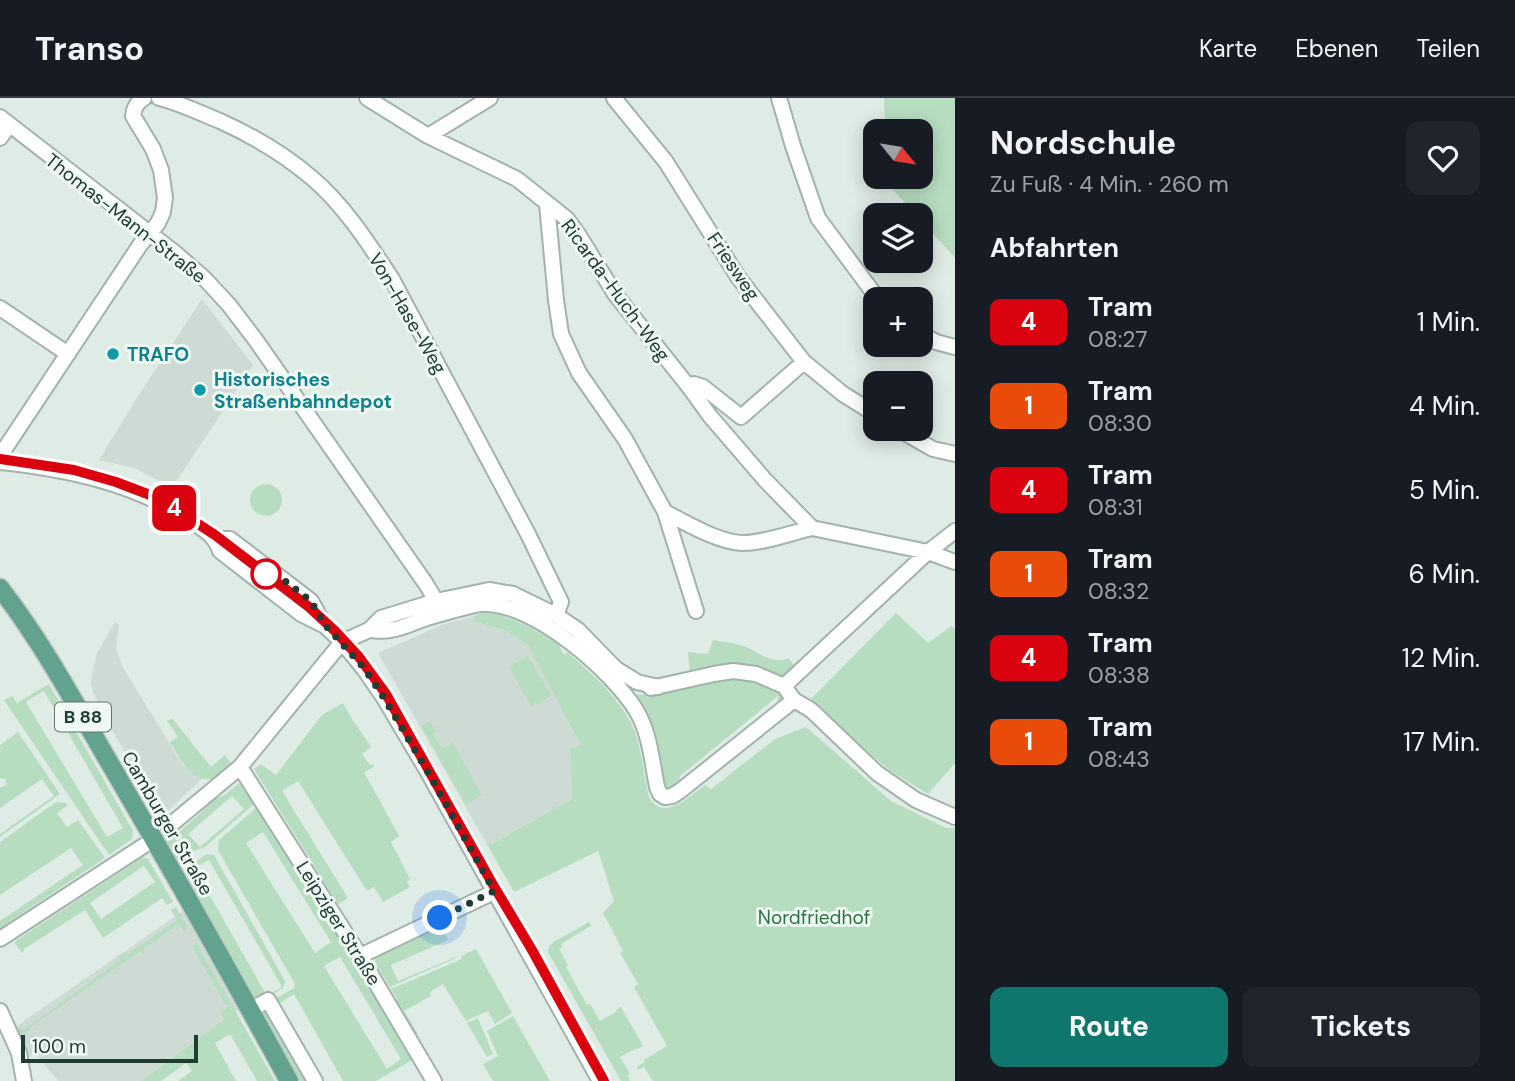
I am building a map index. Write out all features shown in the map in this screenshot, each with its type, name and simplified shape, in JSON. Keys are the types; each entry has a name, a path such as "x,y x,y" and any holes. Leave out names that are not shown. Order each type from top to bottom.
{"main road":[{"name":"Camburger Straße","path":"0,589 25,622 161,833 289,1081"}],"street":[{"path":"0,456 163,212 161,170 153,149 134,116 134,110 144,98"},
{"name":"Von-Hase-Weg","path":"159,98 226,124 282,154 314,179 342,209 392,279 528,534 561,602 556,615"},
{"name":"Ricarda-Huch-Weg","path":"367,98 428,136 517,179 567,219 615,294 710,416 758,472 812,528"},
{"path":"428,136 490,98"},
{"name":"Friesweg","path":"614,98 666,162 738,277 804,362 863,406"},
{"path":"779,98 818,218 869,287"},
{"path":"0,138 5,121"},
{"name":"Thomas-Mann-Straße","path":"5,121 150,233 204,278 229,305 426,584 438,608"},
{"path":"547,204 561,334 579,373 625,439 665,512 696,611"},
{"path":"0,308 68,354"},
{"path":"933,340 955,347"},
{"name":"Ricarda-Huch-Weg","path":"689,387 694,384 703,387 741,417 804,362"},
{"path":"918,441 933,449 955,454"},
{"path":"0,462 63,471 109,482 139,494 187,519 216,539 230,539 311,601 325,625 364,668 384,698 600,1081"},
{"path":"665,512 713,536 741,543 812,528 928,552 955,562"},
{"path":"784,686 928,552 955,531"},
{"path":"0,939 161,833 240,767 342,642 369,630 388,631 438,608 489,590 513,594 556,615 578,630 616,669 637,682 659,687"},
{"path":"438,608 482,604 503,606 530,617 575,645 622,691 636,711 644,727 657,787 665,797 680,791 794,700"},
{"path":"622,691 659,687 733,671 756,674 784,686 794,700 811,710 877,773 916,800 955,817"},
{"name":"Leipziger Straße","path":"240,767 360,956 434,1081"},
{"path":"360,956 494,891"},
{"path":"251,1010 268,1000 315,1081"},
{"path":"0,1011 19,1053 24,1081"}],"shaded area":[{"path":"202,299 253,365 172,488 135,468 99,460"},
{"path":"474,616 476,622 504,630 528,645 580,744 570,749 572,799 488,846 378,653 444,624"},
{"path":"115,622 119,625 116,648 123,668 183,765 202,779 161,817 106,719 91,684 97,653"},
{"path":"183,911 238,1010 141,1081 58,1081 35,1053 23,1061 14,1028"}],"green space":[{"path":"884,98 955,98 955,258 933,233 933,203 905,203 892,189 933,189 933,119 885,119"},
{"path":"266,484 277,489 282,500 277,511 266,516 255,511 250,500 255,489"},
{"name":"Nordfriedhof","path":"482,613 499,614 558,644 564,655 567,652 605,688 622,709 635,732 649,797 662,808 677,805 705,785 711,789 775,739 806,727 891,801 946,828 955,828 955,1081 653,1081 644,1067 638,1070 637,1067 645,1062 644,1060 667,1046 634,987 638,984 620,953 623,951 603,913 614,901 598,851 514,892 488,846 572,799 570,749 580,744 528,645 504,630 476,622 474,616"},
{"path":"896,613 928,643 952,626 955,630 955,763 928,794 891,771 848,736 811,699"},
{"path":"713,640 742,646 772,659 788,658 795,666 782,676 746,664 727,664 690,672 688,652 708,654"},
{"path":"528,656 551,696 532,707 509,667"},
{"path":"719,677 764,683 773,687 784,698 777,707 778,696 680,776 679,789 670,791 662,788 634,697"},
{"path":"49,684 133,831 132,839 109,855 4,700 12,696 17,703","holes":["44,691 123,828 107,837 26,702"]},
{"path":"343,703 371,747 362,754 374,767 364,772 399,836 391,842 410,879 407,882 410,887 383,902 374,887 367,891 298,781 282,791 348,898 338,904 254,769 261,764 276,775 322,715"},
{"path":"172,718 211,767 225,755 235,768 212,779 196,776 183,763 170,742 178,737 167,721"},
{"path":"430,721 436,731 433,734 442,748 453,743 482,795 467,804 421,726"},
{"path":"18,732 60,794 0,837 0,834 54,796 42,779 0,808 0,787 7,784 5,779 0,778 0,745"},
{"path":"241,784 254,804 205,847 196,850 177,864 152,824 159,819 177,834 205,809 201,804 225,795","holes":["232,796 244,809 200,847 188,834"]},
{"path":"56,802 68,805 57,813 67,827 78,820 105,858 0,928 0,921 83,865 71,848 0,895 0,842"},
{"path":"256,808 351,957 412,1060 376,1081 343,1081 294,994 280,1003 324,1081 321,1081 275,1001 294,988 295,984 218,850 219,840","holes":["263,832 331,942 315,953 246,843","340,957 401,1059 387,1069 324,966"]},
{"path":"207,854 214,855 285,981 283,988 255,1004 181,871","holes":["209,860 282,987 267,996 194,868"]},
{"path":"143,857 148,859 173,902 167,905 162,898 103,938 85,910 24,949 22,953 14,942","holes":["144,866 155,882 101,919 90,903"]},
{"path":"176,907 188,928 184,931 179,924 20,1034 18,1029 21,1027 24,1030 120,960 119,956 125,952 128,954 177,920 171,910"},
{"path":"589,922 591,926 561,944 559,949 587,1005 590,1004 600,1021 621,1007 643,1046 620,1057 630,1074 627,1076 630,1081 621,1081 548,952 549,946 555,941"},
{"path":"443,927 448,940 391,965 398,981 456,958 390,987 375,963 375,957"},
{"path":"197,944 231,1004 226,1006 192,946"},
{"path":"476,949 512,1013 495,1024 488,1011 466,1021 443,984 430,992 431,996 404,1011 418,1034 413,1034 393,1002 397,999 391,989 462,959 461,956"},
{"path":"232,1005 275,1081 257,1081 230,1034 215,1043 236,1081 178,1081 192,1071 186,1063 161,1081 141,1081 224,1020 220,1012"},
{"path":"271,1007 268,1018 305,1081 297,1081 260,1010"},
{"path":"513,1016 550,1081 493,1081 483,1064 498,1056 487,1031"},
{"path":"478,1018 493,1054 487,1057 467,1023"}],"tram line":[{"name":"4","path":"0,459 74,470 150,495 215,535 309,607 335,631 359,657 386,694 604,1081"},
{"path":"0,460 74,469 150,495 215,535 309,607 335,631 359,657 385,694 604,1081"}],"place":[{"name":"TRAFO","path":"113,354"},
{"name":"Historisches Straßenbahndepot","path":"200,390"}],"route":[{"path":"266,574 271,570 311,601 325,625 364,668 429,774 494,891 440,918"}]}
